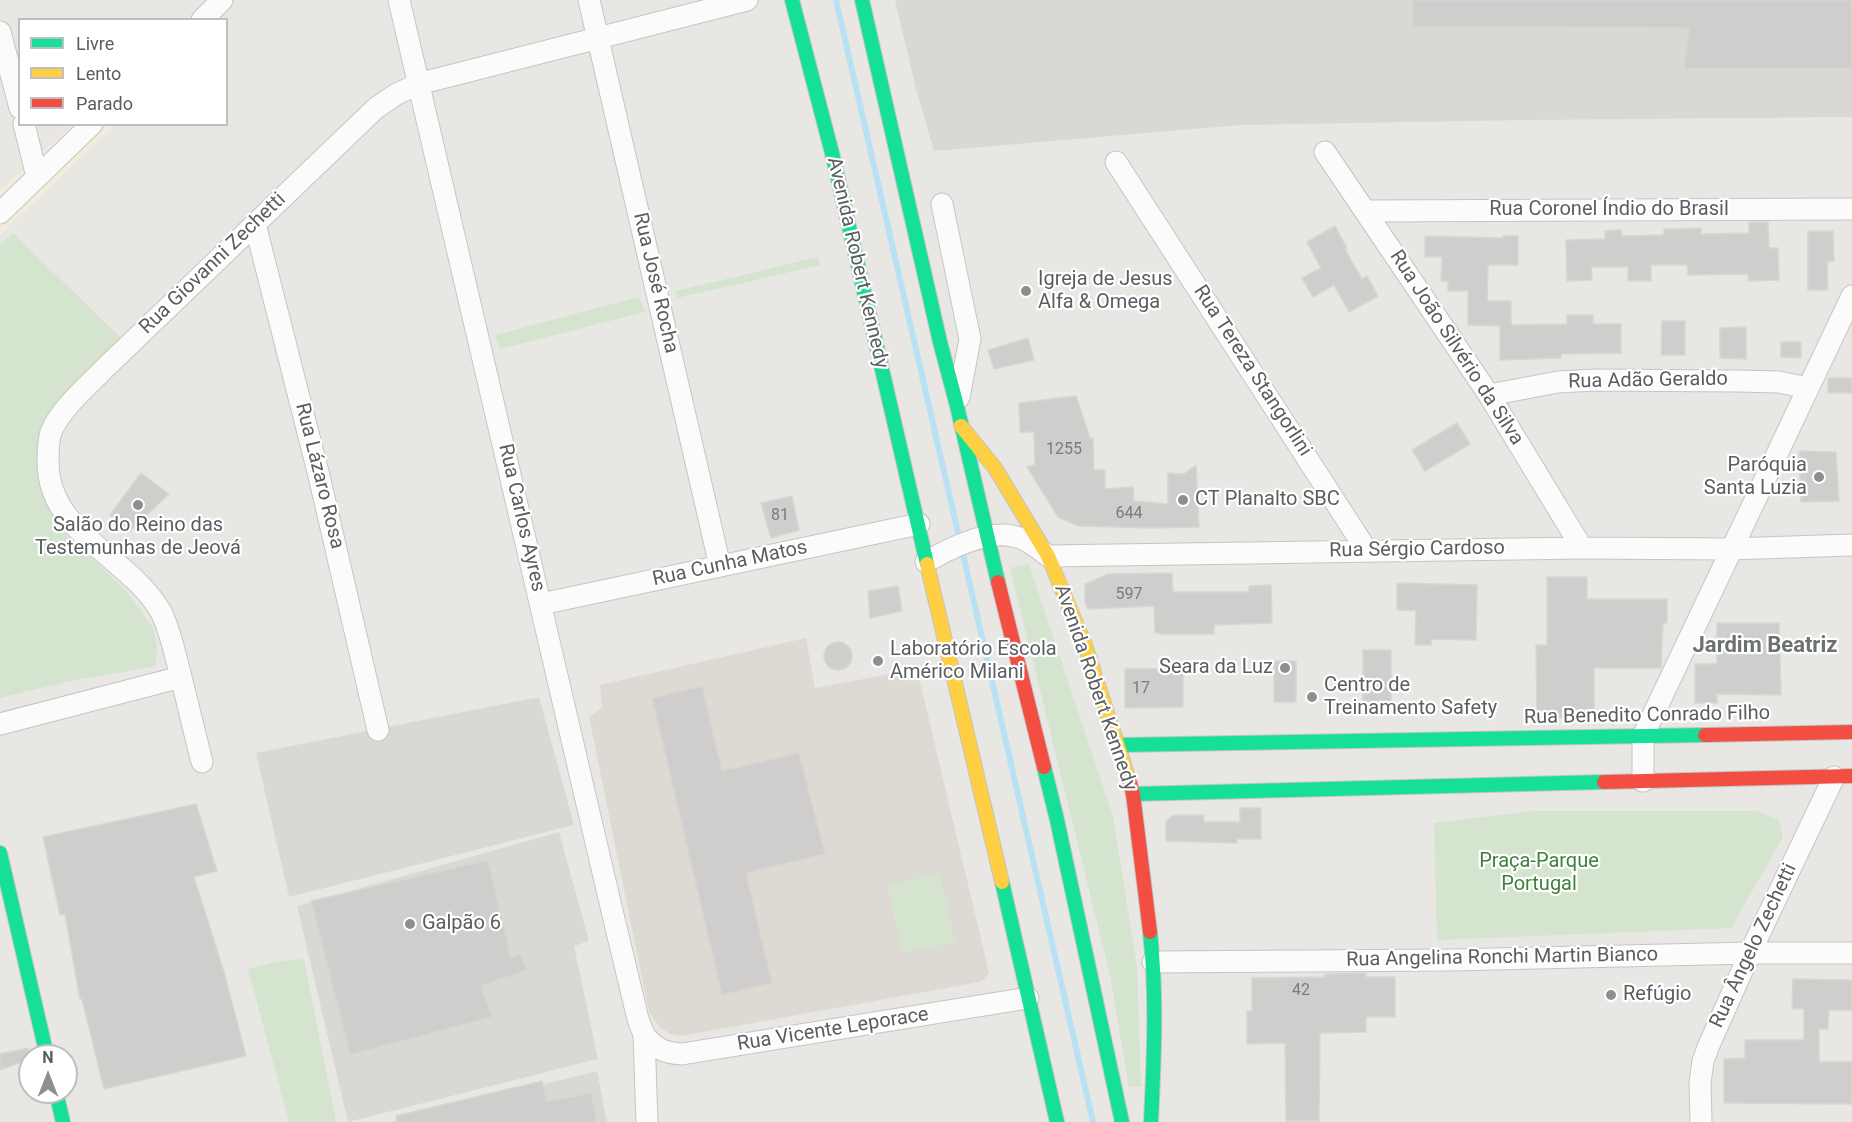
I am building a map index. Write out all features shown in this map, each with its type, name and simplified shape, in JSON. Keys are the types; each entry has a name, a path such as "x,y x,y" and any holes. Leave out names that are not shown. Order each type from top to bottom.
{"street":[{"name":"Rua Carlos Ayres","path":"399,0 613,915 644,1035 647,1122"},
{"name":"Rua José Rocha","path":"590,0 720,566"},
{"name":"Rua Giovanni Zechetti","path":"202,762 172,640 161,613 144,587 74,526 64,514 51,485 48,452 51,432 63,412 104,369 376,108 395,95 418,84 747,0"},
{"name":"Avenida Robert Kennedy","path":"792,0 832,153 919,524 932,559 1057,1122"},
{"name":"Avenida Robert Kennedy","path":"862,0 959,416 981,538 1057,820 1122,1122"},
{"path":"204,18 218,2"},
{"path":"0,32 18,100"},
{"path":"24,126 37,177"},
{"path":"0,213 90,126"},
{"name":"Rua João Silvério da Silva","path":"1325,152 1489,395 1582,548"},
{"name":"Rua Tereza Stangorlini","path":"1116,162 1367,551"},
{"name":"Avenida Robert Kennedy","path":"942,204 970,339 959,416 995,468 1048,556 1081,636 1119,745 1133,794 1153,962 1154,1049 1151,1122"},
{"name":"Rua Coronel Índio do Brasil","path":"1365,211 1852,209"},
{"name":"Rua Lázaro Rosa","path":"255,224 319,476 378,730"},
{"path":"1643,781 1643,736 1852,296"},
{"name":"Rua Adão Geraldo","path":"1489,395 1558,382 1596,380 1779,382 1808,388"},
{"name":"Rua Cunha Matos","path":"541,604 919,524"},
{"path":"932,559 956,546 981,538 1004,535 1030,542 1048,556"},
{"name":"Rua Sérgio Cardoso","path":"1048,556 1582,548 1730,549 1852,545"},
{"path":"0,724 181,677"},
{"name":"Rua Benedito Conrado Filho","path":"1119,745 1852,732"},
{"path":"1133,794 1843,777"},
{"name":"Rua Ângelo Zechetti","path":"1701,1122 1700,1083 1703,1061 1750,953 1843,777"},
{"path":"0,853 44,1044"},
{"name":"Rua Angelina Ronchi Martin Bianco","path":"1153,962 1452,960 1852,953"},
{"name":"Rua Vicente Leporace","path":"644,1035 654,1047 666,1053 682,1054 1028,998"},
{"path":"59,1104 63,1122"}],"shaded area":[{"path":"895,0 1852,0 1852,117 1241,125 934,151 916,89"},
{"path":"71,126 114,126 0,235 0,191"},
{"path":"806,638 815,688 917,669 989,973 982,981 974,983 681,1036 670,1034 659,1026 649,1012 589,717 602,708 600,685"},
{"path":"539,697 574,825 289,897 256,753"},
{"path":"559,832 589,941 574,946 598,1059 348,1122 297,906"},
{"path":"597,1071 607,1122 391,1122"}],"green space":[{"path":"13,233 121,338 42,451 39,476 42,494 52,514 67,535 126,591 153,628 157,644 156,666 70,681 0,698 0,245"},
{"path":"818,257 821,265 677,298 676,291"},
{"path":"639,297 645,312 500,349 495,335"},
{"path":"1029,564 1113,816 1137,967 1141,1087 1129,1087 1110,975 1010,568"},
{"name":"Praça-Parque Portugal","path":"1534,811 1756,811 1779,820 1783,837 1731,928 1437,940 1434,823"},
{"path":"940,873 955,942 902,953 887,885"},
{"path":"304,959 336,1122 289,1122 248,969 275,962"}],"building":[{"path":"1412,0 1852,0 1852,69 1684,69 1689,28 1413,26"},
{"path":"1749,222 1768,222 1769,248 1778,248 1779,280 1748,281 1748,274 1688,275 1687,265 1651,265 1651,281 1628,281 1628,267 1591,267 1592,280 1567,281 1566,240 1605,239 1605,231 1621,230 1622,236 1664,235 1664,229 1701,228 1701,234 1749,233"},
{"path":"1335,226 1362,279 1367,276 1378,296 1349,312 1334,285 1313,297 1302,278 1321,268 1307,242"},
{"path":"1808,231 1833,231 1834,261 1827,262 1828,290 1808,290"},
{"path":"1425,236 1503,238 1503,236 1518,236 1518,265 1488,265 1487,301 1511,301 1511,325 1567,324 1567,315 1593,315 1593,324 1621,324 1621,353 1561,354 1561,358 1500,360 1500,326 1468,325 1468,291 1448,291 1448,281 1441,281 1442,257 1425,257"},
{"path":"1662,321 1685,321 1685,355 1661,355"},
{"path":"1746,327 1746,359 1720,358 1720,328"},
{"path":"1028,338 1034,360 994,369 988,350"},
{"path":"1781,342 1801,342 1801,358 1781,357"},
{"path":"1828,378 1852,378 1852,393 1828,393"},
{"path":"1076,396 1090,438 1093,438 1094,470 1105,470 1105,489 1133,487 1134,501 1168,504 1168,473 1184,474 1196,465 1199,527 1078,526 1058,517 1027,467 1035,465 1034,432 1020,432 1019,403"},
{"path":"1457,423 1470,444 1425,471 1412,450"},
{"name":"Paróquia Santa Luzia","path":"1799,451 1836,452 1839,501 1801,502"},
{"name":"Salão do Reino das Testemunhas de Jeová","path":"141,473 169,494 129,532 110,515"},
{"path":"792,496 799,530 771,538 761,503"},
{"path":"1172,573 1173,592 1249,592 1249,586 1271,585 1272,623 1214,625 1214,634 1160,634 1155,633 1154,606 1088,609 1085,603 1085,584 1108,574"},
{"path":"1547,577 1587,577 1587,599 1667,599 1667,623 1663,623 1661,668 1594,668 1594,710 1568,710 1568,718 1537,718 1536,645 1547,645"},
{"path":"1397,583 1477,585 1476,640 1431,639 1431,645 1415,645 1416,611 1397,610"},
{"path":"898,586 902,611 870,618 868,591"},
{"path":"1717,623 1779,623 1781,695 1717,694 1717,703 1695,703 1695,664 1717,664"},
{"path":"838,642 848,646 852,656 848,666 838,670 828,666 824,656 828,646"},
{"path":"1363,650 1391,650 1391,701 1363,702"},
{"name":"Seara da Luz","path":"1274,661 1296,661 1296,702 1274,702"},
{"path":"1183,668 1183,707 1125,708 1125,669"},
{"path":"702,686 722,771 799,753 825,854 746,873 772,983 722,995 652,698"},
{"path":"196,804 217,871 194,877 224,972 246,1056 104,1089 82,999 80,999 65,914 60,915 43,837"},
{"path":"1240,808 1261,808 1261,839 1237,839 1237,843 1166,841 1166,821 1174,815 1204,815 1204,822 1240,822"},
{"path":"488,860 511,957 521,954 527,970 481,986 492,1017 350,1055 311,901"},
{"path":"1366,973 1366,977 1395,977 1395,1017 1366,1017 1366,1032 1320,1033 1319,1121 1286,1121 1285,1043 1247,1044 1247,1011 1252,1011 1252,978 1325,977 1325,974"},
{"path":"1793,979 1852,980 1852,1010 1829,1010 1828,1029 1819,1029 1819,1062 1852,1062 1852,1104 1724,1103 1724,1059 1745,1058 1745,1040 1804,1040 1804,1009 1792,1009"},
{"path":"18,1050 18,1063 0,1070 0,1054"},
{"path":"542,1081 547,1102 591,1093 597,1122 397,1122 396,1116"}],"waterway":[{"path":"836,0 1093,1122"}],"traffic: fast":[{"path":"792,0 832,153 927,564"},
{"path":"862,0 940,342 998,582"},
{"path":"1119,745 1705,735"},
{"path":"1044,767 1122,1122"},
{"path":"1133,794 1604,782"},
{"path":"0,853 44,1044"},
{"path":"1002,882 1057,1122"},
{"path":"1150,932 1154,1003 1151,1122"},
{"path":"59,1104 63,1122"}],"traffic: slow":[{"path":"961,426 995,468 1048,556 1085,645 1130,783"},
{"path":"927,564 1002,882"}],"traffic: jam":[{"path":"998,582 1044,767"},
{"path":"1705,735 1852,732"},
{"path":"1604,782 1852,776"},
{"path":"1130,783 1150,932"}],"place":[{"name":"Igreja de Jesus Alfa & Omega","path":"1026,291"},
{"name":"Paróquia Santa Luzia","path":"1819,477"},
{"name":"CT Planalto SBC","path":"1183,500"},
{"name":"Salão do Reino das Testemunhas de Jeová","path":"138,505"},
{"name":"Laboratório Escola Américo Milani","path":"878,661"},
{"name":"Seara da Luz","path":"1285,668"},
{"name":"Centro de Treinamento Safety","path":"1312,697"},
{"name":"Galpão 6","path":"410,924"},
{"name":"Refúgio","path":"1611,995"}],"district":[{"name":"Jardim Beatriz","path":"1765,646"}]}
